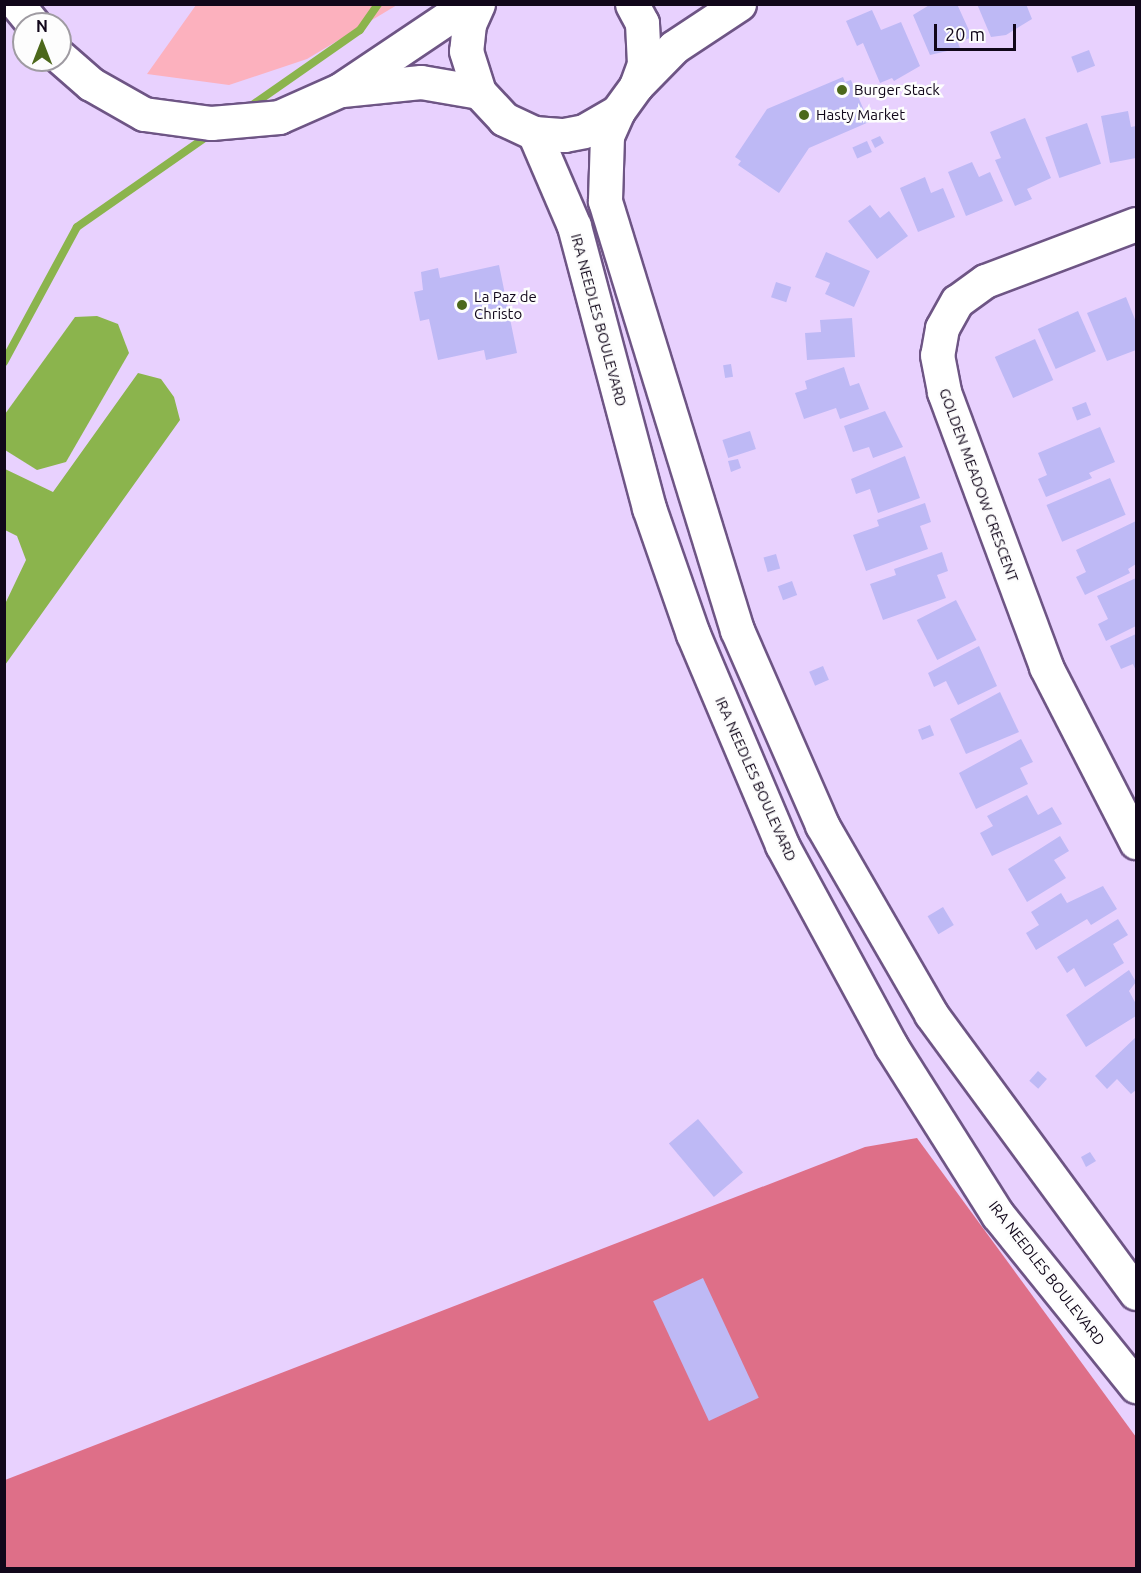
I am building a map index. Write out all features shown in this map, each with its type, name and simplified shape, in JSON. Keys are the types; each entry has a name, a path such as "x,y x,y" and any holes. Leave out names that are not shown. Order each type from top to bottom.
{"main road":[{"path":"72,67 91,84 144,114 211,123 279,117 340,90 468,4"},
{"path":"478,4 469,24 466,51 479,92 504,119 534,133 584,131 627,98 674,47 739,4"},
{"path":"633,4 642,22 644,64 607,136 605,201 737,630 822,825 931,1014 1137,1293"},
{"path":"340,90 421,82 479,92"},
{"name":"IRA NEEDLES BOULEVARD","path":"534,133 574,225 663,550 693,634 782,845 891,1046 999,1215 1137,1386"},
{"name":"GOLDEN MEADOW CRESCENT","path":"1137,224 985,281 957,301 942,328 938,356 944,392 1046,667 1137,842"}],"shaded area":[{"path":"196,5 397,5 307,59 229,85 147,74"},
{"path":"97,316 118,324 129,353 66,462 37,470 5,450 5,414 75,317"},
{"path":"138,373 161,379 174,397 180,420 5,665 5,604 26,560 17,536 5,530 5,469 53,492"},
{"path":"917,1138 1136,1437 1136,1568 5,1568 5,1480 865,1147"}],"building":[{"path":"931,4 957,4 972,37 958,43 960,48 930,55 913,15"},
{"path":"977,4 1026,4 1032,19 1006,35 991,37"},
{"path":"872,10 881,30 901,22 920,66 894,81 892,78 880,83 863,43 857,46 846,21"},
{"path":"1089,50 1095,66 1077,73 1071,57"},
{"path":"843,77 845,82 851,80 869,122 809,148 779,193 738,165 741,161 735,157 767,109"},
{"path":"1128,111 1131,127 1136,126 1136,158 1110,163 1101,116"},
{"path":"1025,118 1051,178 1027,189 1032,199 1015,206 995,160 1001,158 990,132"},
{"path":"1087,123 1101,164 1059,178 1045,137"},
{"path":"880,136 884,143 875,148 871,140"},
{"path":"867,141 872,152 857,158 852,148"},
{"path":"972,162 979,177 990,172 1003,201 966,216 948,172"},
{"path":"925,177 931,193 943,188 955,217 918,232 900,188"},
{"path":"870,205 880,218 889,211 908,236 877,259 848,221"},
{"path":"826,252 870,271 854,307 825,294 830,283 815,277"},
{"name":"La Paz de Christo","path":"499,265 517,353 486,360 484,350 438,360 429,319 420,321 414,292 423,290 421,272 438,268 440,278"},
{"path":"776,282 791,287 786,302 771,297"},
{"path":"1126,297 1136,322 1136,350 1107,361 1087,313"},
{"path":"1078,311 1096,351 1056,369 1038,329"},
{"path":"852,318 855,357 807,360 805,333 821,332 820,320"},
{"path":"1035,339 1053,380 1013,398 995,357"},
{"path":"731,364 733,377 725,378 723,365"},
{"path":"844,367 850,386 859,383 869,409 840,419 836,408 804,419 795,393 807,389 805,381"},
{"path":"1086,402 1091,415 1077,420 1072,407"},
{"path":"885,411 903,447 873,458 869,447 853,452 844,426"},
{"path":"1100,427 1115,462 1089,473 1092,478 1046,497 1038,479 1047,475 1038,453"},
{"path":"750,431 756,449 728,458 722,440"},
{"path":"905,456 920,498 878,513 870,489 856,494 851,479"},
{"path":"738,459 741,468 731,472 728,461"},
{"path":"1110,478 1126,515 1062,542 1046,505"},
{"path":"925,503 931,522 920,526 928,549 866,571 853,535 879,526 877,520"},
{"path":"1136,521 1136,564 1128,569 1130,573 1085,595 1076,577 1086,572 1076,550"},
{"path":"942,552 948,571 937,575 946,598 883,620 870,584 896,575 894,569"},
{"path":"776,554 780,568 768,572 764,558"},
{"path":"1136,578 1136,626 1106,641 1098,624 1108,619 1097,596"},
{"path":"792,581 797,595 783,600 778,586"},
{"path":"956,600 976,640 937,660 917,620"},
{"path":"1136,634 1136,671 1133,664 1121,669 1110,646"},
{"path":"979,646 997,686 958,705 946,681 934,687 928,673"},
{"path":"823,666 829,680 815,686 809,672"},
{"path":"1000,692 1019,732 966,754 950,719"},
{"path":"930,725 934,735 922,740 918,730"},
{"path":"1021,739 1033,762 1020,768 1028,784 976,809 959,773"},
{"path":"1027,795 1038,815 1052,807 1062,824 992,856 980,833 993,826 987,816"},
{"path":"1060,836 1069,851 1054,860 1066,878 1027,902 1008,869"},
{"path":"1103,886 1117,909 1091,925 1087,919 1036,950 1026,933 1039,925 1031,912 1061,893 1067,903"},
{"path":"943,907 954,925 938,934 928,916"},
{"path":"1118,919 1128,935 1113,944 1124,963 1085,987 1074,968 1067,973 1057,957"},
{"path":"1129,970 1136,982 1129,991 1136,1004 1136,1016 1086,1047 1066,1015"},
{"path":"1136,1037 1136,1090 1131,1094 1117,1079 1107,1089 1095,1076"},
{"path":"1038,1071 1047,1079 1038,1089 1029,1081"},
{"path":"698,1119 743,1173 714,1197 669,1143"},
{"path":"1090,1152 1096,1161 1086,1167 1081,1157"},
{"path":"703,1278 759,1398 709,1421 653,1301"}],"waterway":[{"path":"248,108 360,30 378,4"},
{"path":"4,362 77,227 213,132"}],"place":[{"name":"Burger Stack","path":"842,90"},
{"name":"Hasty Market","path":"804,115"},
{"name":"La Paz de Christo","path":"462,305"}]}
